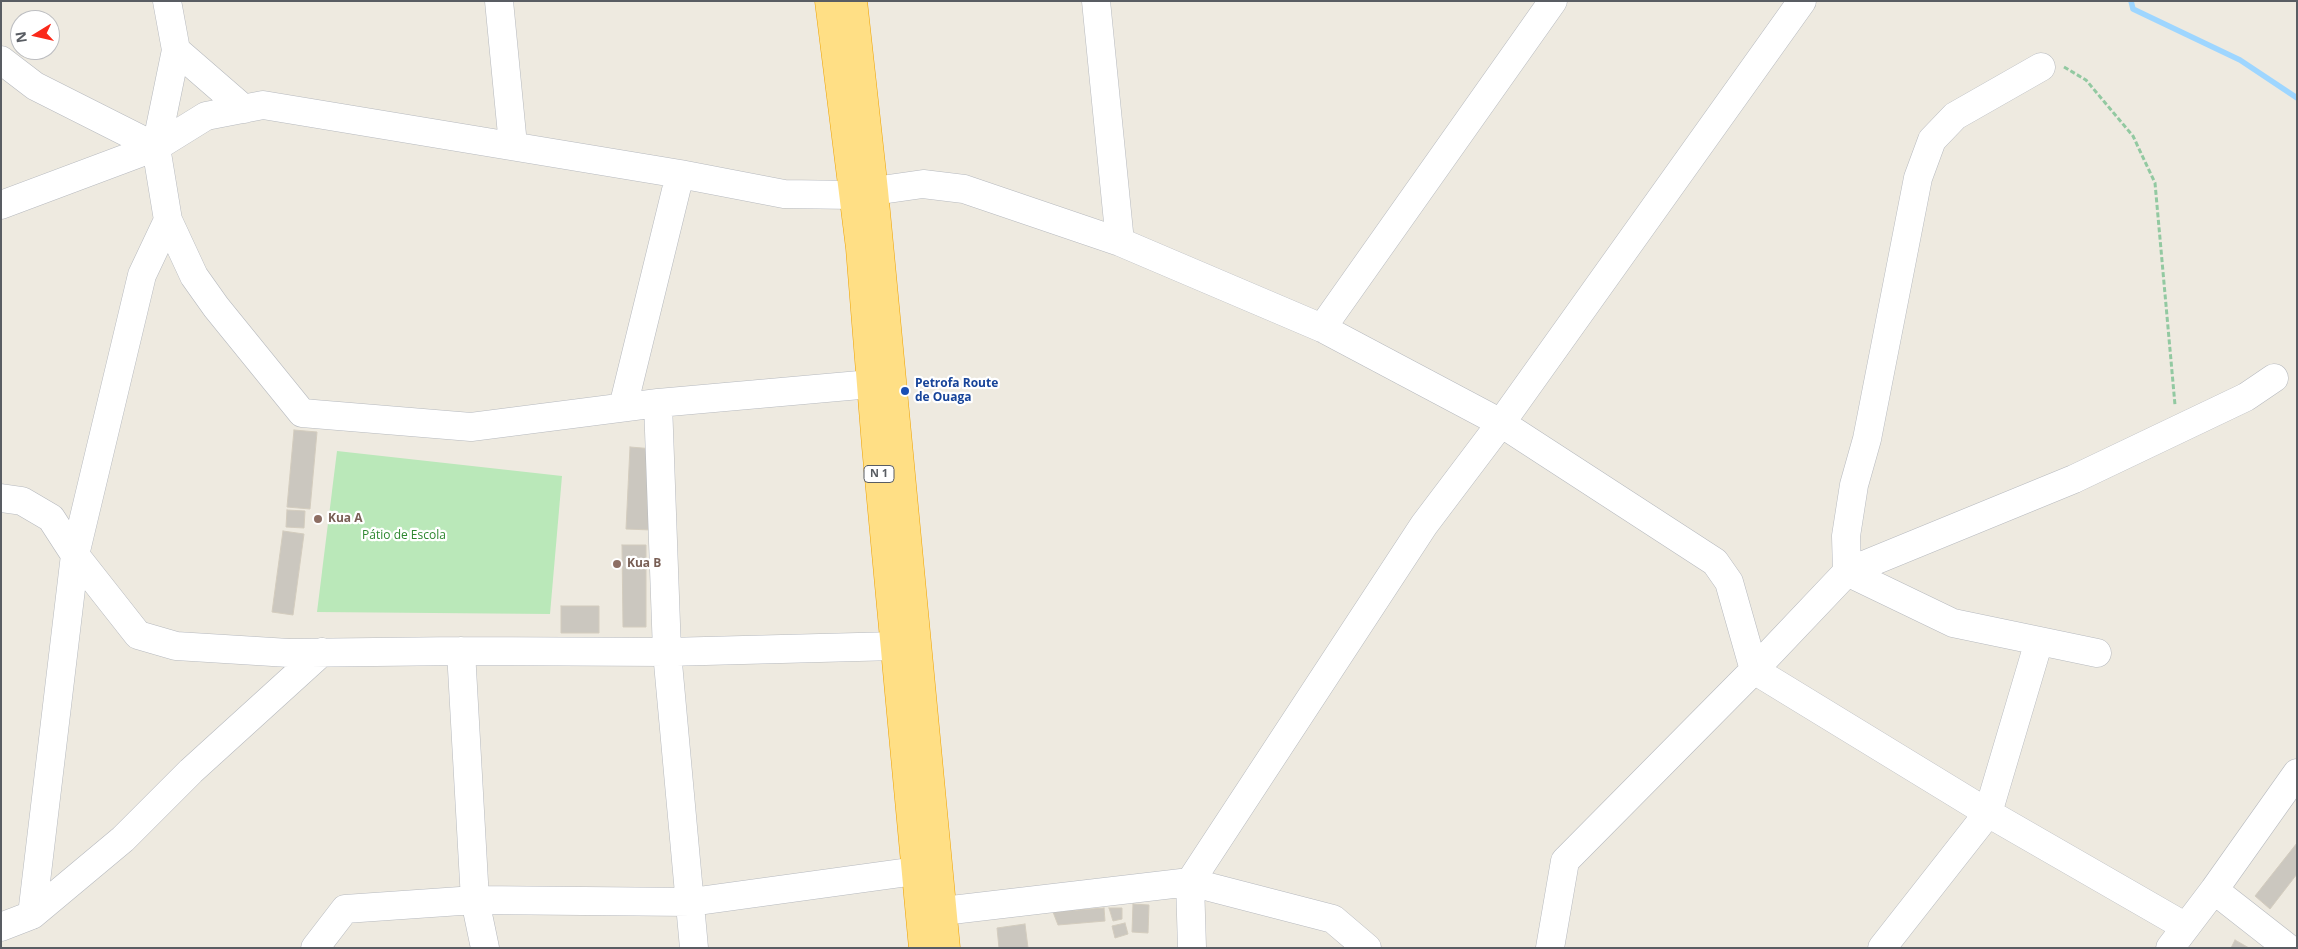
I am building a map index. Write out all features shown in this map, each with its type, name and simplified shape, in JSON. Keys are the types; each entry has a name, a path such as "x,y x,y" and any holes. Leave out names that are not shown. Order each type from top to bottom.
{"highway":[{"name":"N 1","path":"829,1 864,193"},
{"name":"N 1","path":"853,1 864,193 876,318 946,948"},
{"name":"N 1","path":"876,318 871,384 923,948"}],"street":[{"path":"167,1 176,50 156,147 168,220 194,276 216,307 302,413 471,427 658,403 871,384"},
{"path":"499,1 513,145"},
{"path":"1096,1 1120,242"},
{"path":"1322,328 1553,1"},
{"path":"1192,948 1190,882 1424,525 1501,423 1802,1"},
{"path":"176,50 244,109"},
{"path":"1,60 35,86 156,147"},
{"path":"1847,572 1846,536 1854,485 1867,438 1918,178 1923,163 1932,140 1955,116 2041,67"},
{"path":"1,205 156,147 206,116 263,105 513,145 784,194 864,193 922,184 964,189 1120,242 1322,328 1501,423 1715,562 1729,582 1754,670 1988,813 2178,937 2214,890 2297,773"},
{"path":"623,407 680,174"},
{"path":"32,915 76,555 142,275 168,220"},
{"path":"1550,948 1565,862 1754,670 1847,572 2074,479 2246,398 2274,378"},
{"path":"658,403 667,652 694,948"},
{"path":"1,498 22,501 51,518 76,555 138,635 176,646 289,653 461,651 667,652 896,646"},
{"path":"1847,572 1953,623 2097,653"},
{"path":"1882,948 1988,813 2039,641"},
{"path":"461,651 476,900 486,948"},
{"path":"1,928 32,915 123,839 191,771 322,652"},
{"path":"315,948 345,909 476,900 691,902 916,871"},
{"path":"943,911 1190,882 1333,919 1367,948"},
{"path":"2214,890 2288,948"}],"path":[{"path":"2041,67 2063,66 2086,80 2133,136 2155,183 2177,430"}],"green space":[{"name":"Pátio de Escola","path":"337,451 562,476 550,614 317,612"}],"building":[{"path":"294,430 317,432 310,509 287,507"},
{"path":"630,447 654,449 651,530 626,529"},
{"path":"287,510 305,511 304,528 286,527"},
{"path":"283,531 304,534 293,615 272,612"},
{"path":"622,545 646,545 646,627 623,627"},
{"path":"561,606 599,606 599,633 561,633"},
{"path":"2297,843 2297,874 2270,909 2255,896"},
{"path":"1133,904 1149,905 1148,933 1132,932"},
{"path":"1104,908 1105,921 1058,925 1053,912"},
{"path":"1109,908 1122,908 1122,919 1113,921"},
{"path":"1125,923 1128,934 1115,938 1112,926"},
{"path":"1025,924 1028,948 999,948 997,928"},
{"path":"2235,940 2249,948 2231,948"}],"waterway":[{"path":"2131,1 2133,9 2240,60 2297,98"}],"place":[{"name":"Petrofa Route de Ouaga","path":"905,391"},
{"name":"Kua A","path":"318,519"},
{"name":"Kua B","path":"617,564"}]}
